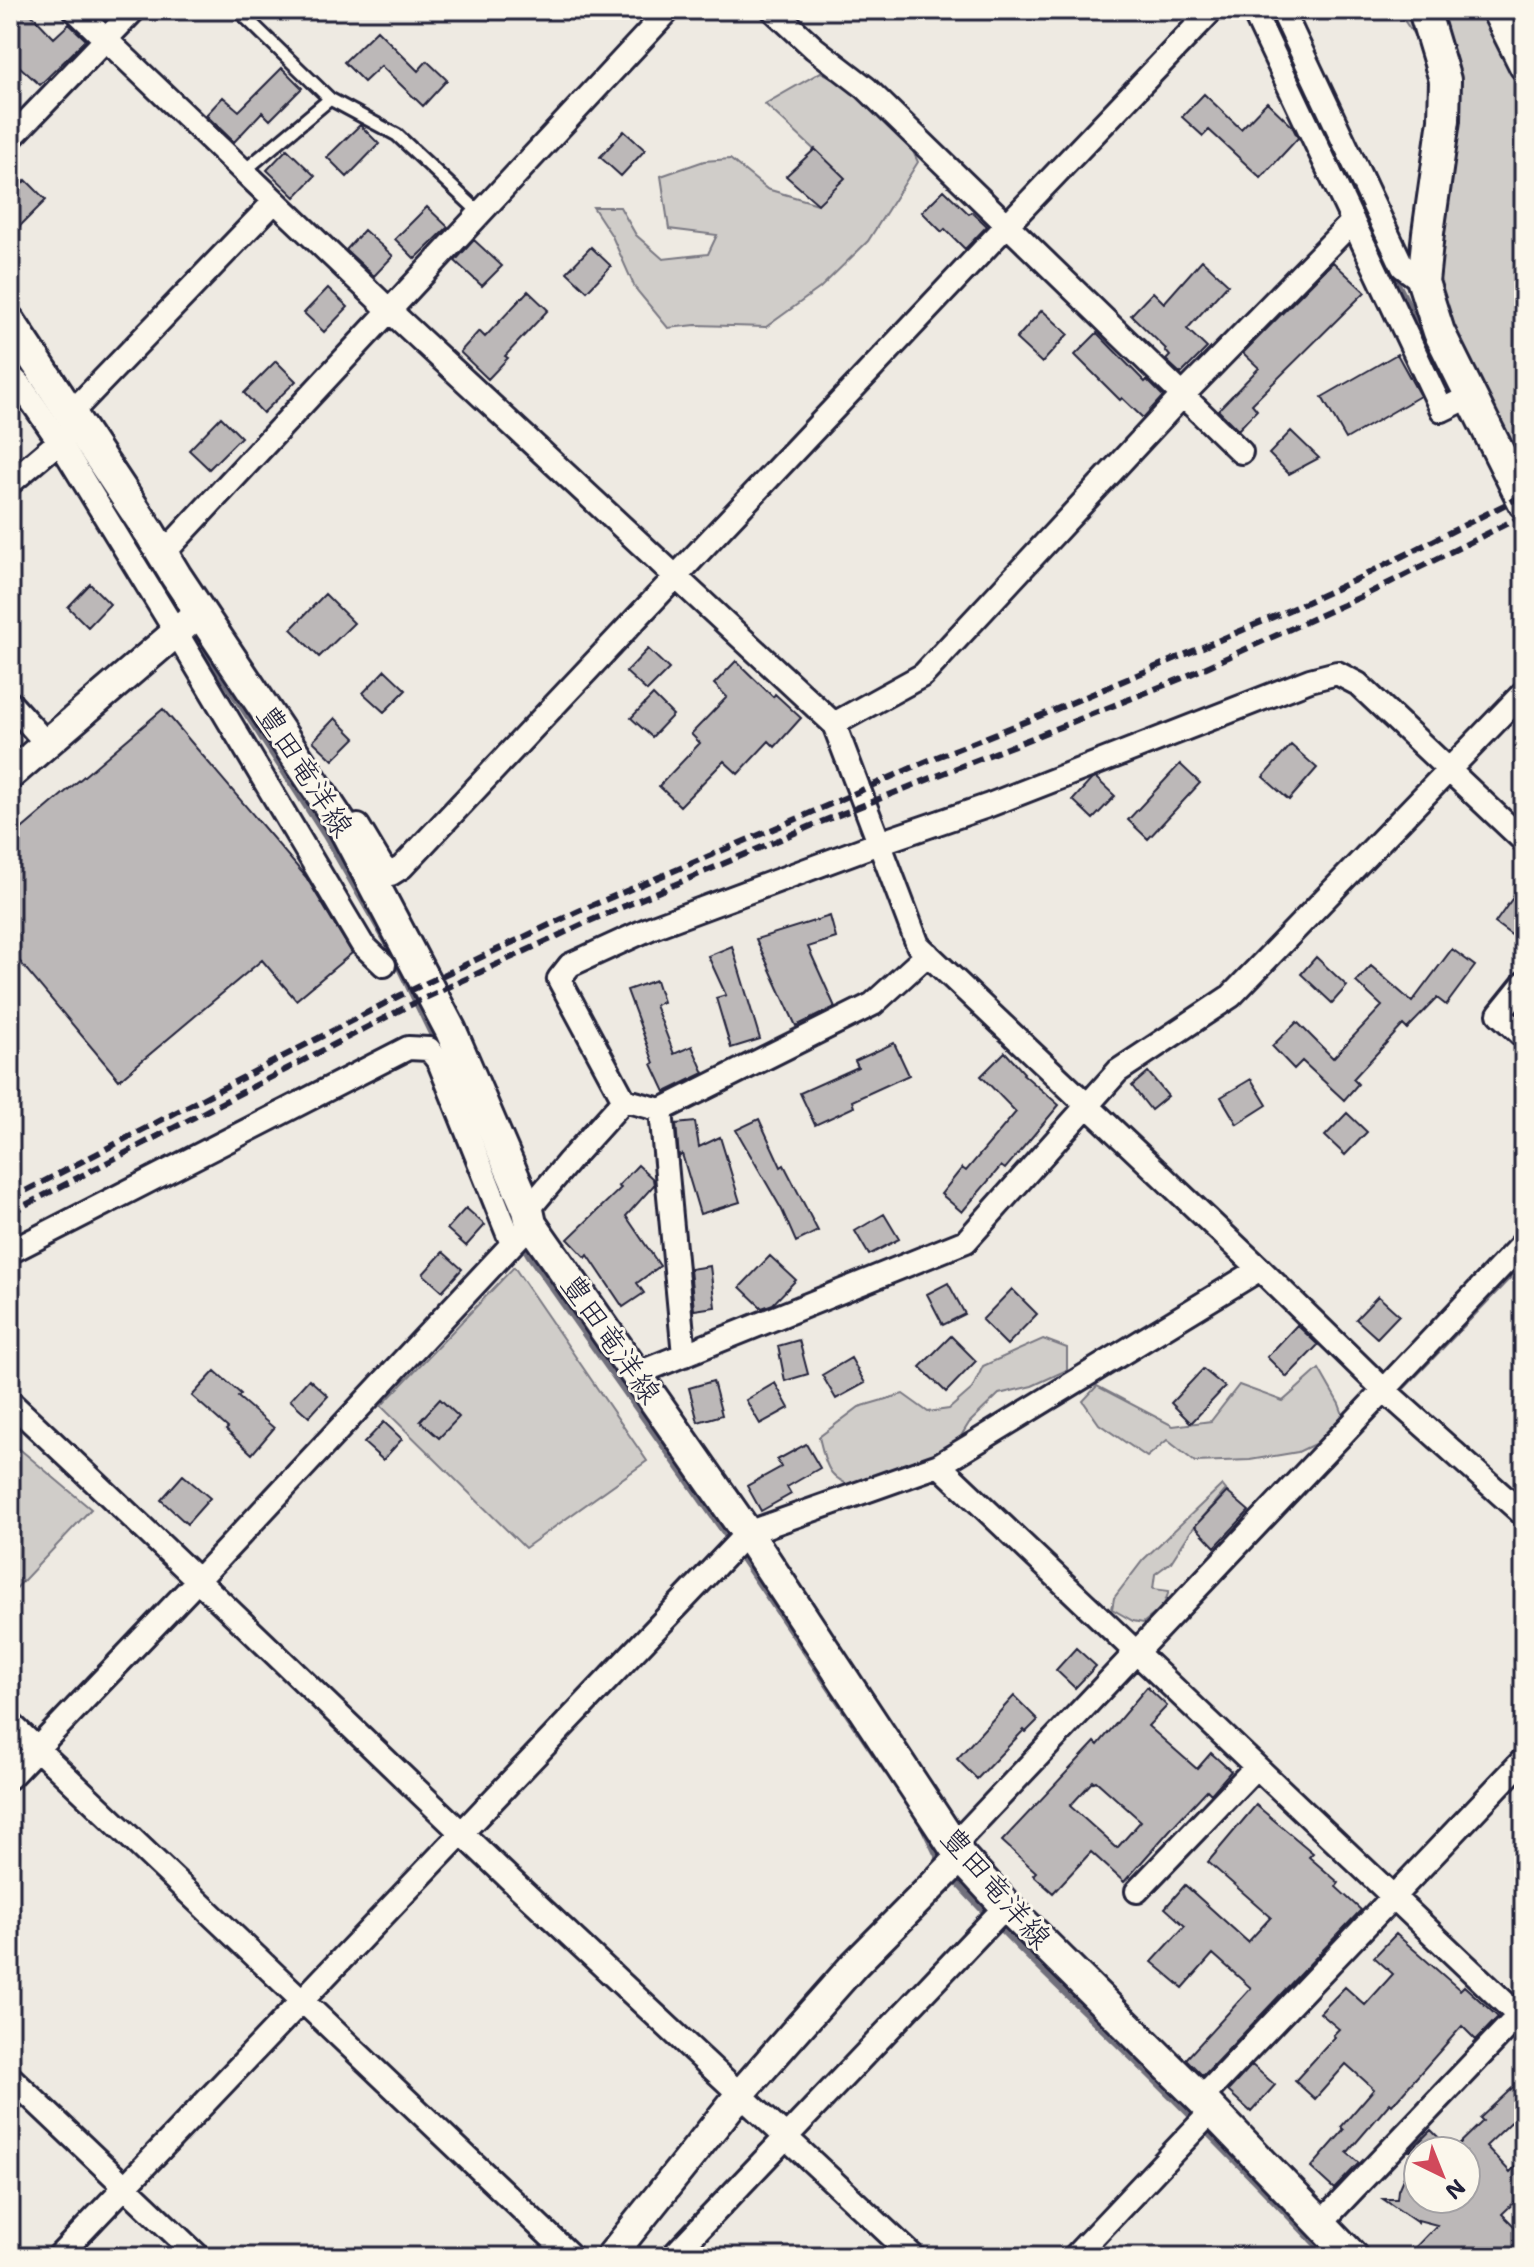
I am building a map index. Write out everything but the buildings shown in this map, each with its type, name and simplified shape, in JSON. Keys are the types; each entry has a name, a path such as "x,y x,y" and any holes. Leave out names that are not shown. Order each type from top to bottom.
{"main road":[{"path":"1424,10 1445,80 1444,120 1423,282 1439,332 1524,503"},
{"name":"豊田竜洋線","path":"10,322 70,427 163,554 344,828 451,1031 524,1226 636,1374 747,1533 958,1851 1006,1906 1207,2105 1353,2257"}],"street":[{"path":"75,10 389,310 834,724 918,945 1384,1390 1524,1515"},
{"path":"10,139 134,10"},
{"path":"163,554 669,10"},
{"path":"773,10 814,48 866,88 1241,452"},
{"path":"322,795 336,789 382,866 391,874 402,867 1212,10"},
{"path":"1253,10 1442,410 1471,396"},
{"path":"1282,10 1403,267 1423,282"},
{"path":"1496,10 1524,66"},
{"path":"10,483 70,427 275,201"},
{"path":"834,724 923,675 1183,395 1353,221"},
{"path":"10,375 70,427 176,632 362,944 384,965"},
{"path":"10,775 200,612"},
{"path":"928,954 873,1004 661,1110 624,1100 559,979 570,965 653,927 987,806 1310,680 1337,673 1358,684 1524,841"},
{"path":"636,1374 966,1241 1118,1071 1231,996 1524,692"},
{"path":"10,703 47,744"},
{"path":"1524,983 1499,1014 1524,1037"},
{"path":"10,1252 408,1048 429,1049 439,1062 524,1226"},
{"path":"10,1777 199,1579 524,1226 569,1161 624,1100"},
{"path":"661,1110 684,1355"},
{"path":"610,2257 741,2093 854,1965 1136,1653 1524,1242"},
{"path":"58,2257 747,1533 939,1465 1260,1269"},
{"path":"10,1402 914,2257"},
{"path":"939,1465 1521,2019 1321,2223"},
{"path":"10,1723 572,2257"},
{"path":"1074,2257 1392,1896 1524,1759"},
{"path":"1137,1891 1256,1767"},
{"path":"672,2257 1006,1906"},
{"path":"10,2077 199,2257"}],"lane":[{"path":"238,10 330,99 397,135 480,213"},
{"path":"244,171 330,99"}],"shaded area":[{"path":"1397,10 1524,10 1524,501 1424,269 1445,80"},
{"path":"821,72 868,95 897,118 918,162 868,241 820,288 766,327 696,325 668,328 635,288 612,236 593,207 620,207 636,235 663,259 708,254 717,235 669,229 661,176 704,161 730,159 767,189 818,204 836,170 765,104"},
{"path":"514,1267 647,1461 525,1548 381,1406"},
{"path":"1043,1339 1067,1348 1067,1370 1032,1386 999,1394 969,1423 961,1436 937,1455 863,1491 843,1482 831,1472 819,1437 859,1407 903,1394 928,1412 949,1409 972,1389 983,1366"},
{"path":"1319,1369 1339,1404 1348,1428 1298,1452 1250,1460 1195,1462 1167,1440 1147,1457 1099,1424 1083,1401 1097,1386 1173,1426 1211,1421 1239,1385 1283,1401"},
{"path":"10,1441 91,1509 10,1595"},
{"path":"1222,1485 1226,1490 1191,1531 1171,1562 1155,1574 1153,1589 1169,1591 1163,1607 1143,1623 1112,1609 1114,1598 1143,1560"}],"waterway":[{"path":"1265,10 1367,224 1440,367"},
{"path":"10,360 21,371"},
{"path":"114,511 184,618"},
{"path":"191,628 325,835 389,946 438,1047"},
{"path":"520,1239 887,1772"},
{"path":"1337,1455 1524,1260"},
{"path":"923,1826 942,1865"},
{"path":"950,1875 1328,2257"}],"railway":[{"path":"10,1199 399,996 581,910 1278,615 1524,495"},
{"path":"10,1213 406,1007 583,924 811,826 1180,679 1367,594 1524,515"}]}
